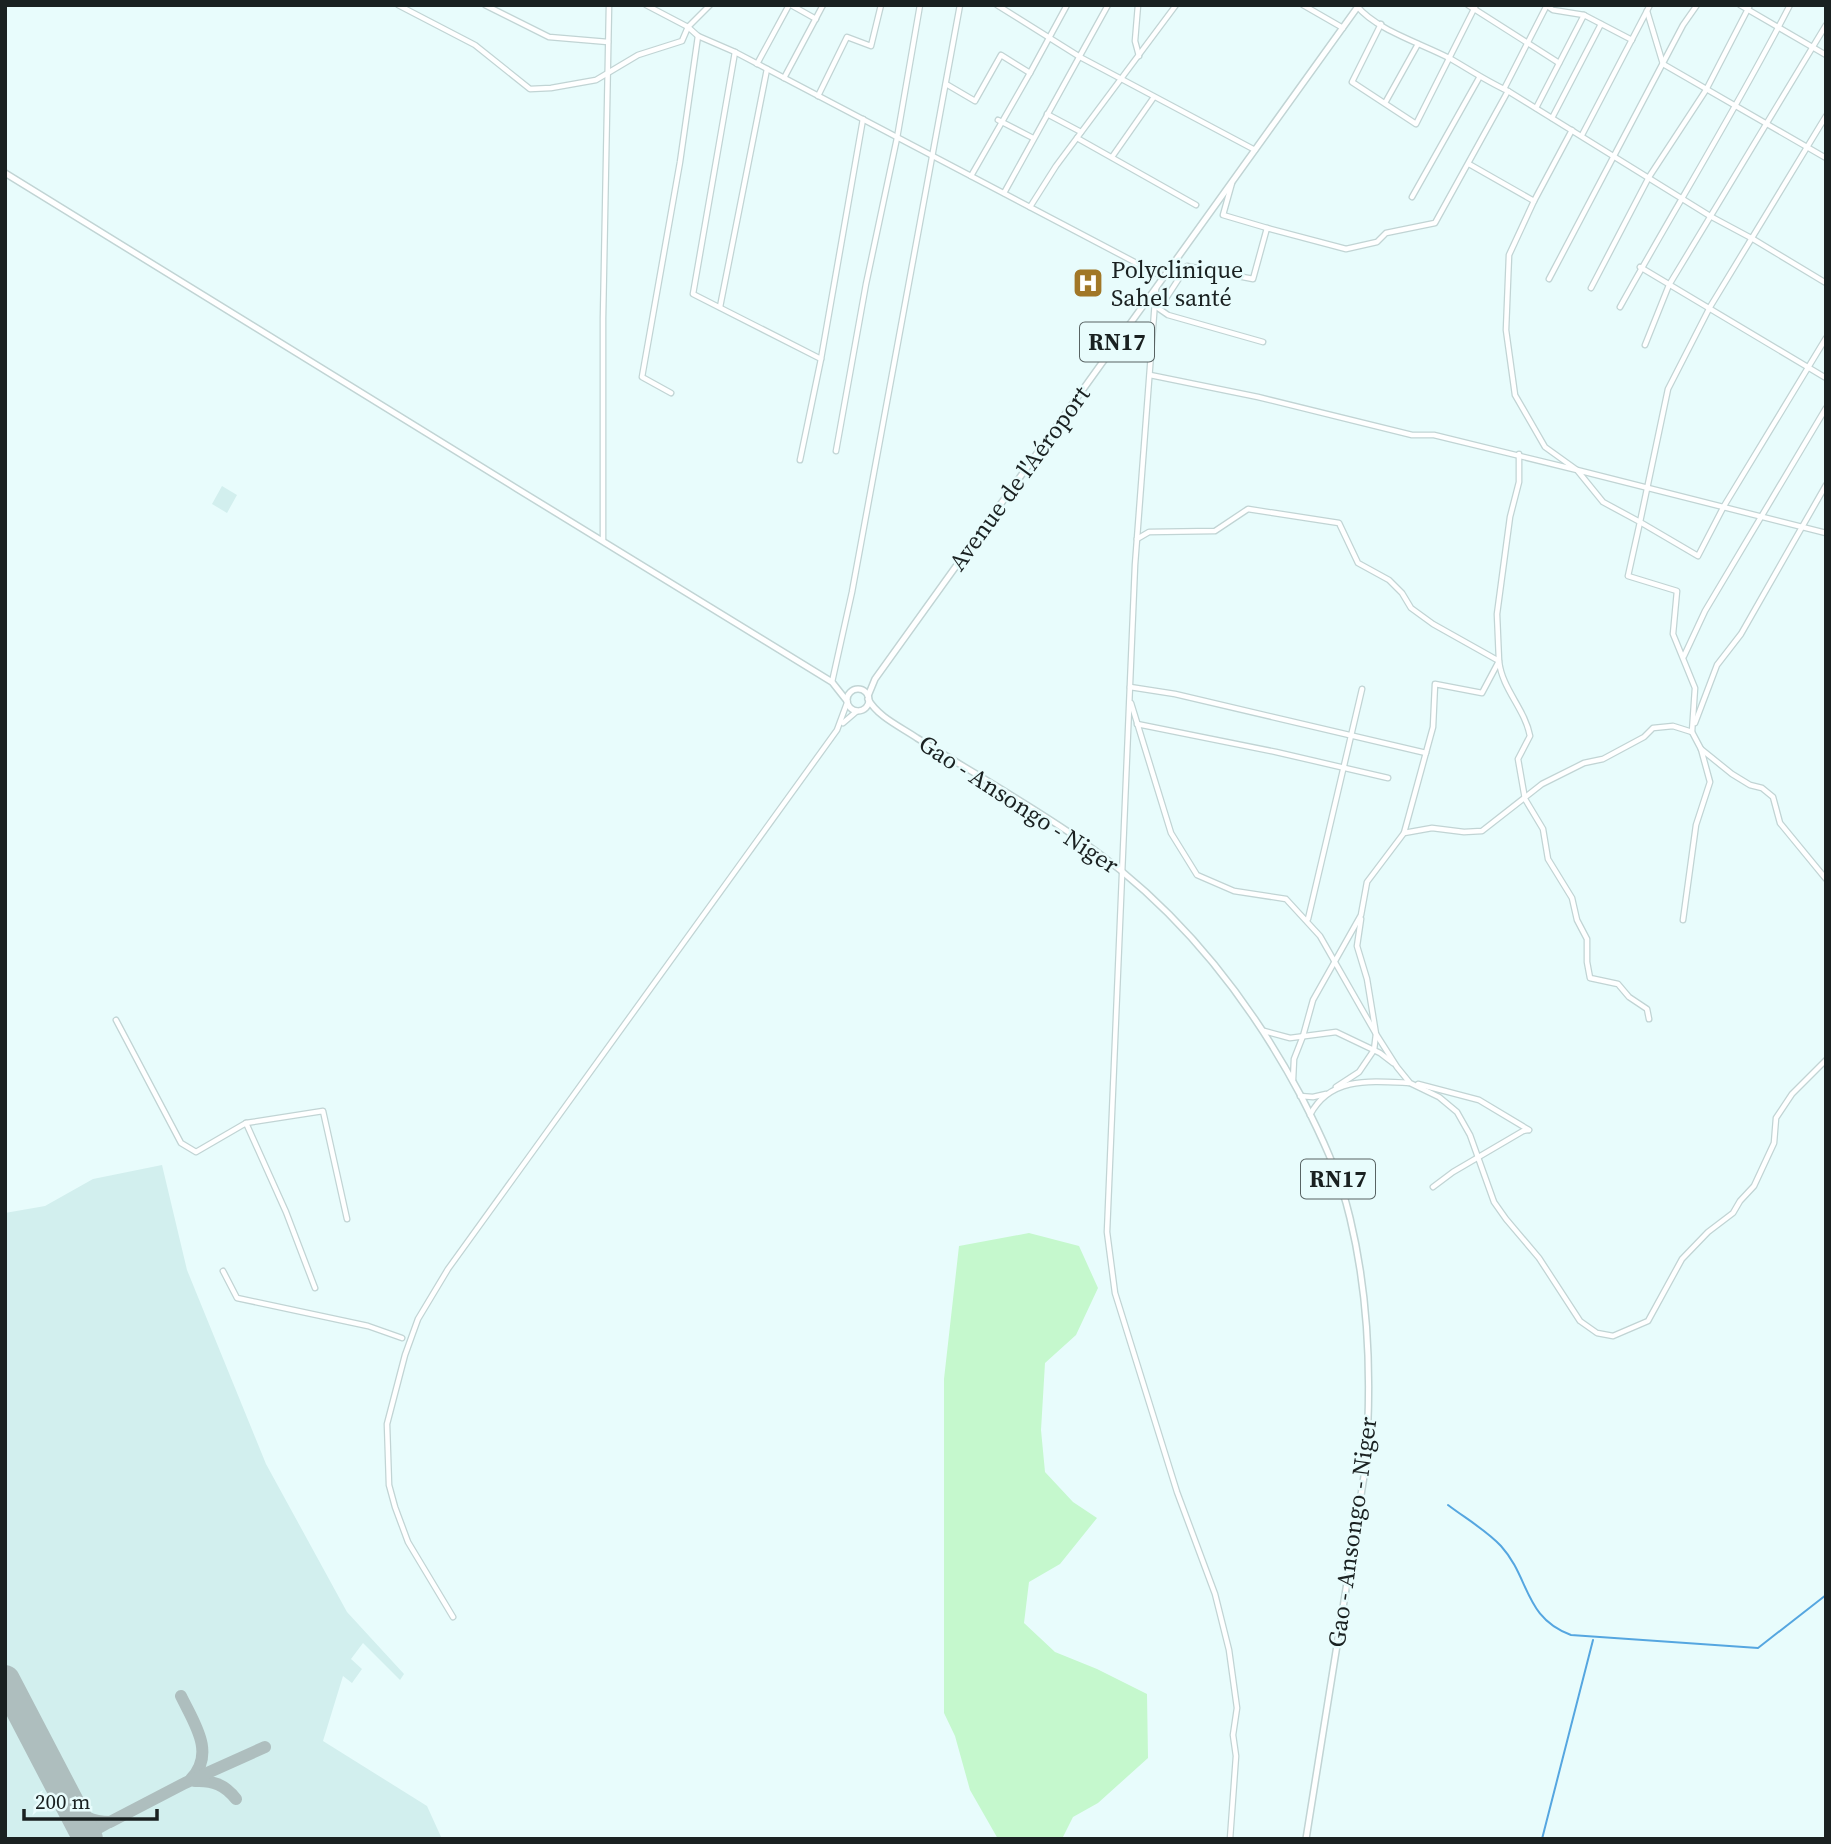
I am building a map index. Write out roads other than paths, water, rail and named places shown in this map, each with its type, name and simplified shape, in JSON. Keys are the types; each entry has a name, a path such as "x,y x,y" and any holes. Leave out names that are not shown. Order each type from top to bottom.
{"main road":[{"name":"Avenue de l'Aéroport","path":"875,679 1357,6"},
{"path":"5,173 833,684 845,690 856,690 868,698 867,705 859,710 851,708 833,684"},
{"name":"RN17","path":"856,690 875,679"},
{"name":"RN17","path":"875,679 868,698 882,715"},
{"path":"847,702 849,695 856,690"},
{"name":"RN17","path":"859,710 882,715"},
{"name":"Gao - Ansongo - Niger","path":"882,715 978,778 1070,832 1160,904 1201,947 1264,1031 1332,1160 1350,1219 1366,1325 1370,1376 1365,1470 1306,1839"}],"street":[{"path":"398,5 475,45 530,89 571,86 596,80 638,55 681,41 688,27 710,5"},
{"path":"603,540 603,319 609,5"},
{"path":"646,5 688,27 698,37 736,52 1163,277"},
{"path":"660,13 664,5"},
{"path":"757,64 790,5 816,19"},
{"path":"784,78 823,5"},
{"path":"818,96 848,37 871,46 881,5"},
{"path":"836,451 866,284 897,138 919,5"},
{"path":"833,684 960,5"},
{"path":"997,5 1080,57 1255,150"},
{"path":"971,176 999,120 1030,73 1067,5"},
{"path":"1004,193 1108,5"},
{"path":"1138,5 1135,41 1139,55"},
{"path":"1030,207 1079,135 1123,80 1176,5"},
{"path":"1303,5 1343,28"},
{"path":"1468,5 1560,63"},
{"path":"1549,279 1683,25 1697,5"},
{"path":"1741,5 1826,55"},
{"path":"1620,307 1640,267 1683,198 1790,5"},
{"path":"487,6 549,37 608,42"},
{"path":"1357,6 1381,24 1506,90 1710,216 1826,283"},
{"path":"1233,180 1223,215 1346,249 1377,242 1386,233 1435,222 1469,164 1547,6 1553,10 1584,15 1632,40"},
{"path":"1381,24 1352,82 1416,124 1475,7"},
{"path":"1591,288 1649,177 1706,90 1748,7"},
{"path":"1649,8 1663,64 1826,158"},
{"path":"1582,135 1649,8"},
{"path":"1536,108 1584,15"},
{"path":"1552,118 1601,24"},
{"path":"1645,345 1670,285 1826,25"},
{"path":"671,393 642,377 680,162 698,37"},
{"path":"1385,103 1418,44"},
{"path":"736,52 693,294 821,359"},
{"path":"945,84 975,101 1001,55 1030,73"},
{"path":"720,307 767,69"},
{"path":"1412,197 1479,78"},
{"path":"1112,157 1154,97"},
{"path":"1047,114 1112,157 1196,205"},
{"path":"1683,920 1696,825 1710,782 1693,730 1695,688 1673,634 1676,591 1628,576 1668,389 1710,307 1826,116"},
{"path":"800,460 821,359 863,119"},
{"path":"999,120 1033,138"},
{"path":"1572,130 1509,255 1506,330 1515,395 1545,447 1577,470 1603,502 1698,556 1724,506 1826,338"},
{"path":"1469,164 1534,201"},
{"path":"1155,306 1163,303 1187,266 1253,279 1267,228"},
{"path":"1640,267 1826,378"},
{"path":"1156,287 1137,539 1107,1232 1115,1293 1177,1493 1215,1594 1229,1650 1237,1708 1233,1735 1236,1756 1230,1839"},
{"path":"1155,306 1168,315 1263,342"},
{"path":"1150,375 1258,397 1412,435 1434,435 1519,454 1826,533"},
{"path":"1684,656 1705,611 1826,408"},
{"path":"1519,454 1519,482 1510,517 1497,614 1501,676 1527,721 1530,736 1518,759 1525,799 1543,829 1548,859 1572,898 1577,920 1587,939 1590,978 1618,984 1629,997 1647,1009 1649,1019"},
{"path":"1693,730 1717,665 1741,634 1826,485"},
{"path":"1137,539 1149,532 1215,531 1248,509 1339,523 1358,563 1389,580 1402,593 1411,608 1433,624 1499,661"},
{"path":"1310,1115 1316,1104 1327,1094 1359,1072 1374,1050 1376,1034 1367,979 1357,946 1361,915 1367,882 1404,833 1433,727 1435,684 1482,694 1499,661"},
{"path":"1130,687 1175,694 1426,753"},
{"path":"1308,919 1362,689"},
{"path":"1130,697 1171,833 1197,875 1234,891 1286,899 1320,936 1376,1034 1410,1083 1439,1097 1457,1112 1479,1158 1494,1202 1539,1258 1580,1321 1597,1333 1613,1336 1648,1321 1682,1259 1708,1231 1733,1213 1740,1201 1749,1194 1774,1143 1776,1118 1792,1094 1826,1060"},
{"path":"840,726 847,702"},
{"path":"453,1617 408,1542 389,1485 387,1424 405,1355 418,1319 455,1259 840,726 859,710"},
{"path":"1136,723 1388,778"},
{"path":"1404,833 1432,828 1482,831 1542,784 1584,763 1603,759 1644,737 1653,728 1673,726 1693,730"},
{"path":"1701,749 1732,774 1750,786 1762,788 1773,797 1780,823 1826,879"},
{"path":"1293,1082 1294,1059 1313,1000 1361,915"},
{"path":"116,1020 181,1143 196,1152 246,1123 323,1111 347,1219"},
{"path":"1264,1031 1290,1038 1336,1032 1374,1050 1398,1066"},
{"path":"1300,1096 1327,1094 1357,1081 1410,1083 1479,1100 1529,1130 1453,1172 1433,1187"},
{"path":"246,1123 316,1288"},
{"path":"223,1271 237,1298 368,1326 402,1338"}],"waterway":[{"path":"1448,1505 1501,1546 1518,1571 1536,1608 1556,1628 1571,1635 1758,1648 1826,1595"},
{"path":"1542,1839 1593,1640"}],"place":[{"name":"Polyclinique Sahel santé","path":"1088,283"}]}
